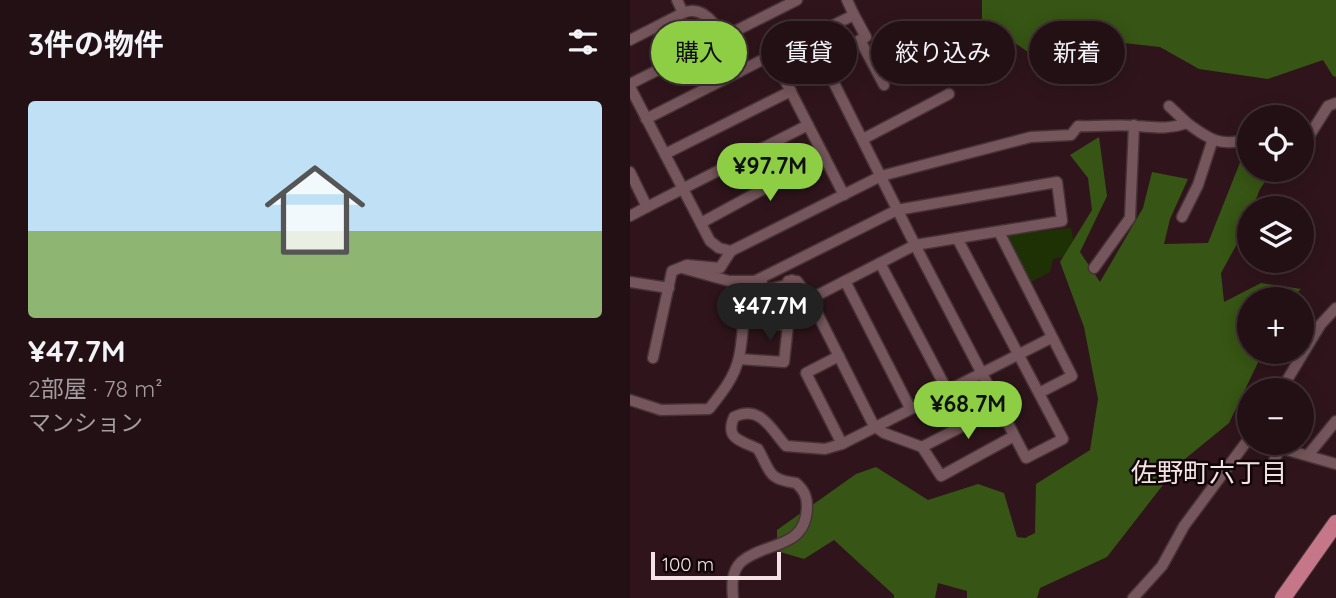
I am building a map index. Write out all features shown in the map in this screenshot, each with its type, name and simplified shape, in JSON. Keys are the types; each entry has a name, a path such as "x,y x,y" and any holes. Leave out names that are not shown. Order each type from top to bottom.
{"main road":[{"path":"1283,598 1336,523"}],"street":[{"path":"677,0 683,13"},
{"path":"747,25 797,0"},
{"path":"847,0 866,37 841,50 827,69 1026,458 1063,439 957,238"},
{"path":"630,40 689,10 705,12 713,21"},
{"path":"842,21 854,15"},
{"path":"860,40 884,85"},
{"path":"651,74 630,85 710,241 719,248 731,251"},
{"path":"646,119 715,84"},
{"path":"787,84 844,195"},
{"path":"665,154 791,91"},
{"path":"863,139 949,94"},
{"path":"1314,128 1328,106 1336,103"},
{"path":"1169,106 1212,142 1237,142"},
{"path":"653,358 672,271 687,265 720,268 731,251 881,176 1031,137 1072,135 1078,126 1104,128 1134,125 1168,130 1187,123"},
{"path":"630,216 808,125"},
{"path":"1094,268 1130,218 1134,125"},
{"path":"1182,217 1198,185 1212,142"},
{"path":"701,223 824,156"},
{"path":"630,172 647,207"},
{"path":"755,281 897,210 1057,182 1062,220 915,245 810,299"},
{"path":"999,232 1072,376 1039,393"},
{"path":"880,263 947,390"},
{"path":"679,267 703,276 729,281 797,281 810,299 874,426 884,433 922,447 941,476 1014,436"},
{"path":"630,400 661,410 709,410 727,386 739,359 747,302 752,293 787,285 792,281"},
{"path":"845,281 910,408"},
{"path":"630,282 669,288"},
{"path":"1289,378 1321,324 1336,308"},
{"path":"739,359 784,362 788,325 744,321"},
{"path":"733,598 733,577 736,569 752,555 780,545 803,527 807,517 807,498 796,483 776,480 769,473 758,449 736,440 732,435 731,424 734,417 754,414 764,419 786,446 794,449 825,449 842,444 1051,338"},
{"path":"839,356 806,373 842,444"},
{"path":"922,447 1000,407"},
{"path":"1314,448 1336,421"},
{"path":"1133,598 1162,566 1184,526 1237,455"},
{"path":"1270,470 1277,455"},
{"path":"1308,455 1336,464"}],"green space":[{"path":"982,0 1336,0 1336,77 1323,60 1268,79 1199,69 1160,47 1125,43 1125,21 1029,21 1029,53 1015,43 1015,21 982,21"},
{"path":"1099,137 1107,196 1080,252 1100,282 1143,208 1152,172 1188,179 1170,219 1164,244 1208,243 1237,170 1237,182 1265,182 1257,196 1237,196 1237,244 1221,273 1224,302 1237,295 1237,364 1257,364 1251,378 1237,378 1237,406 1229,423 1180,463 1107,557 1040,588 1037,598 967,598 967,591 938,583 935,598 894,598 894,595 834,540 804,559 777,551 777,530 856,474 876,467 928,500 978,484 1004,493 1017,537 1025,538 1035,533 1036,484 1090,450 1098,399 1084,327 1060,262 1092,210 1088,178 1070,155"},
{"path":"1071,228 1076,255 1053,259 1050,272 1029,283 1005,235"},
{"path":"1261,283 1288,287 1253,287"}],"district":[{"name":"佐野町六丁目","path":"1209,472"}]}
